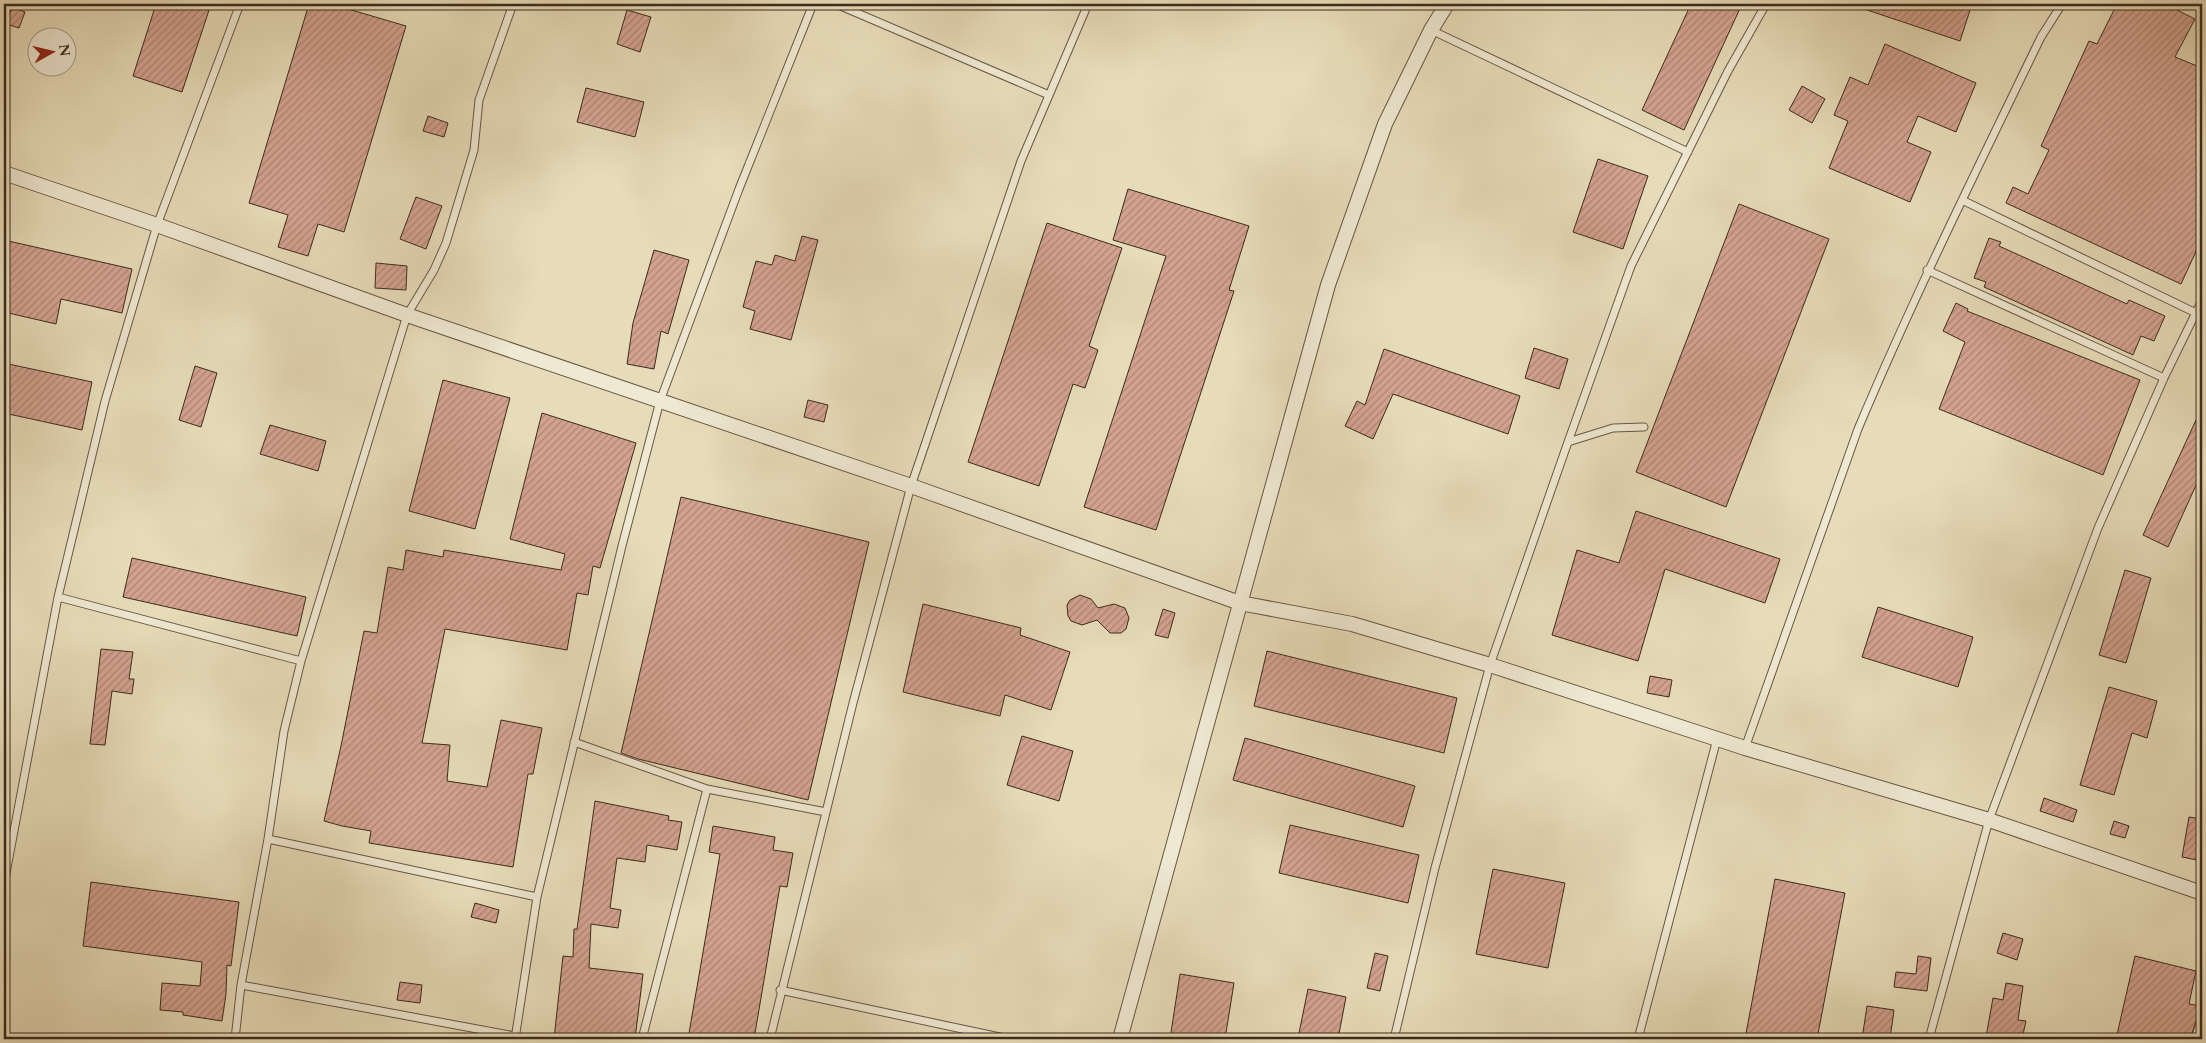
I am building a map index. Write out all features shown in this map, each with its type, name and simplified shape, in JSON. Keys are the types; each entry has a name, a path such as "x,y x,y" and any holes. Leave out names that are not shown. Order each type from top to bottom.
{"street":[{"path":"1120,1039 1328,285 1385,124 1431,30 1447,4"},
{"path":"4,173 157,225 407,315 910,486 1240,603 1352,624 1490,665 1745,748 1989,820 2202,893"}],"lane":[{"path":"4,884 58,598 105,400 157,225 240,4"},
{"path":"235,1039 241,985 268,839 284,731 300,661 407,315 434,270 446,243 474,150 479,100 513,4"},
{"path":"241,985 515,1038 536,897 622,546 660,401 739,189 813,4"},
{"path":"836,4 1049,95"},
{"path":"770,1039 780,990 910,486 1021,161 1088,4"},
{"path":"1394,1039 1435,868 1490,665 1631,266 1728,71 1766,4"},
{"path":"1745,748 1858,429 1927,270 2041,38 2062,4"},
{"path":"1431,30 1688,152"},
{"path":"1962,200 2196,313"},
{"path":"1927,270 2164,378"},
{"path":"1929,1039 1989,820 2098,528 2164,378 2202,300"},
{"path":"1568,442 1613,428 1644,427"},
{"path":"58,598 300,661"},
{"path":"1638,1039 1717,739"},
{"path":"574,742 707,789 826,812"},
{"path":"642,1039 707,789"},
{"path":"268,839 536,897"},
{"path":"780,990 1009,1039"},
{"path":"2195,1039 2202,1017"}],"building":[{"path":"156,4 211,4 182,92 133,76"},
{"path":"309,4 331,4 406,26 344,232 318,224 308,256 278,247 288,215 249,203"},
{"path":"1691,4 1742,4 1684,130 1642,110"},
{"path":"1855,4 1972,4 1960,41 1855,6"},
{"path":"2117,4 2165,4 2195,19 2175,57 2202,68 2202,249 2198,247 2181,284 2006,203 2013,187 2028,194 2049,150 2041,146 2089,41 2097,44"},
{"path":"12,7 25,12 19,28 6,24"},
{"path":"627,10 651,17 640,52 617,44"},
{"path":"1885,44 1976,83 1956,132 1918,116 1907,142 1931,152 1910,202 1829,168 1848,121 1834,115 1850,77 1868,85"},
{"path":"1802,86 1825,99 1812,123 1789,110"},
{"path":"586,88 644,102 635,137 577,122"},
{"path":"428,116 448,123 444,137 423,131"},
{"path":"1598,159 1648,176 1623,249 1573,232"},
{"path":"1128,189 1249,226 1229,290 1234,291 1156,530 1084,507 1166,256 1113,240"},
{"path":"416,197 442,206 426,249 400,239"},
{"path":"1739,204 1829,239 1726,507 1636,472"},
{"path":"1047,223 1122,248 1089,346 1098,350 1085,388 1073,384 1039,486 968,462"},
{"path":"802,236 818,240 791,340 750,329 755,311 743,307 756,261 772,265 775,255 795,261"},
{"path":"1989,238 2001,242 1999,246 2127,304 2129,300 2165,316 2154,341 2141,336 2133,355 1984,287 1986,282 1974,278"},
{"path":"4,240 132,269 122,313 61,299 56,324 4,312"},
{"path":"654,250 689,260 668,334 661,331 654,369 627,364 633,323"},
{"path":"376,263 407,266 406,290 375,288"},
{"path":"1956,303 1968,309 1967,311 2140,380 2103,475 1939,409 1965,342 1943,331"},
{"path":"1534,348 1568,359 1559,389 1525,378"},
{"path":"1384,349 1520,396 1508,434 1393,394 1373,439 1345,426 1357,401 1365,405"},
{"path":"4,363 92,382 82,430 4,413"},
{"path":"195,366 217,373 201,427 179,420"},
{"path":"443,380 510,398 475,529 409,511"},
{"path":"808,400 828,405 824,422 804,417"},
{"path":"2202,407 2202,472 2168,547 2143,535"},
{"path":"542,413 636,443 600,568 593,566 588,595 577,593 567,650 445,629 422,743 450,745 447,781 487,787 501,720 542,728 533,774 528,774 513,867 369,843 371,831 324,821 364,631 377,633 388,567 403,570 406,550 443,557 444,550 561,570 565,554 510,539"},
{"path":"270,425 326,441 318,471 260,454"},
{"path":"681,497 869,542 808,800 638,759 621,753"},
{"path":"1636,511 1780,559 1765,603 1665,569 1638,661 1552,635 1577,550 1619,563"},
{"path":"132,558 306,597 297,636 123,597"},
{"path":"2125,570 2151,578 2126,663 2099,655"},
{"path":"1080,595 1091,599 1098,608 1114,604 1125,608 1129,618 1126,629 1121,633 1110,633 1097,620 1082,625 1071,621 1068,616 1067,605 1070,600"},
{"path":"923,604 1021,628 1020,635 1070,652 1051,710 1005,695 1000,716 903,692"},
{"path":"1878,607 1973,637 1958,687 1862,657"},
{"path":"1163,609 1175,613 1168,638 1155,635"},
{"path":"101,649 133,652 129,679 134,679 132,694 112,691 105,745 90,744"},
{"path":"1267,651 1457,698 1444,753 1254,706"},
{"path":"1650,676 1672,680 1669,697 1647,693"},
{"path":"2109,687 2157,701 2147,738 2132,733 2114,795 2080,785"},
{"path":"1022,736 1073,751 1059,801 1007,785"},
{"path":"1245,738 1415,786 1403,827 1233,780"},
{"path":"2044,798 2077,810 2073,822 2040,811"},
{"path":"595,801 669,816 668,820 682,822 677,850 647,845 645,862 617,858 610,908 621,910 618,928 591,924 589,968 643,974 635,1039 554,1039 563,956 573,957 574,929 577,929"},
{"path":"2189,817 2202,819 2202,861 2182,857"},
{"path":"2114,821 2129,826 2125,838 2110,834"},
{"path":"1290,825 1419,855 1408,903 1279,873"},
{"path":"713,826 775,837 773,850 793,853 787,887 780,886 754,1039 688,1039 720,854 709,852"},
{"path":"1493,869 1565,883 1548,968 1476,954"},
{"path":"1775,879 1845,893 1817,1039 1745,1039"},
{"path":"91,882 239,902 231,966 227,965 226,994 222,1021 183,1015 183,1012 160,1010 162,983 200,986 202,962 83,946"},
{"path":"475,903 499,910 496,923 471,917"},
{"path":"2003,933 2023,939 2017,960 1997,953"},
{"path":"1375,953 1388,956 1380,991 1367,988"},
{"path":"1918,956 1931,958 1927,991 1894,987 1896,972 1916,974"},
{"path":"2135,956 2196,971 2189,1004 2201,1006 2190,1039 2116,1039"},
{"path":"1180,974 1234,983 1225,1039 1170,1039"},
{"path":"400,982 422,985 420,1003 397,1000"},
{"path":"2006,983 2023,986 2018,1020 2026,1021 2022,1039 1986,1037 1993,998 2003,1000"},
{"path":"1308,989 1346,997 1338,1039 1298,1038"},
{"path":"1867,1006 1894,1010 1890,1039 1862,1039"}]}
